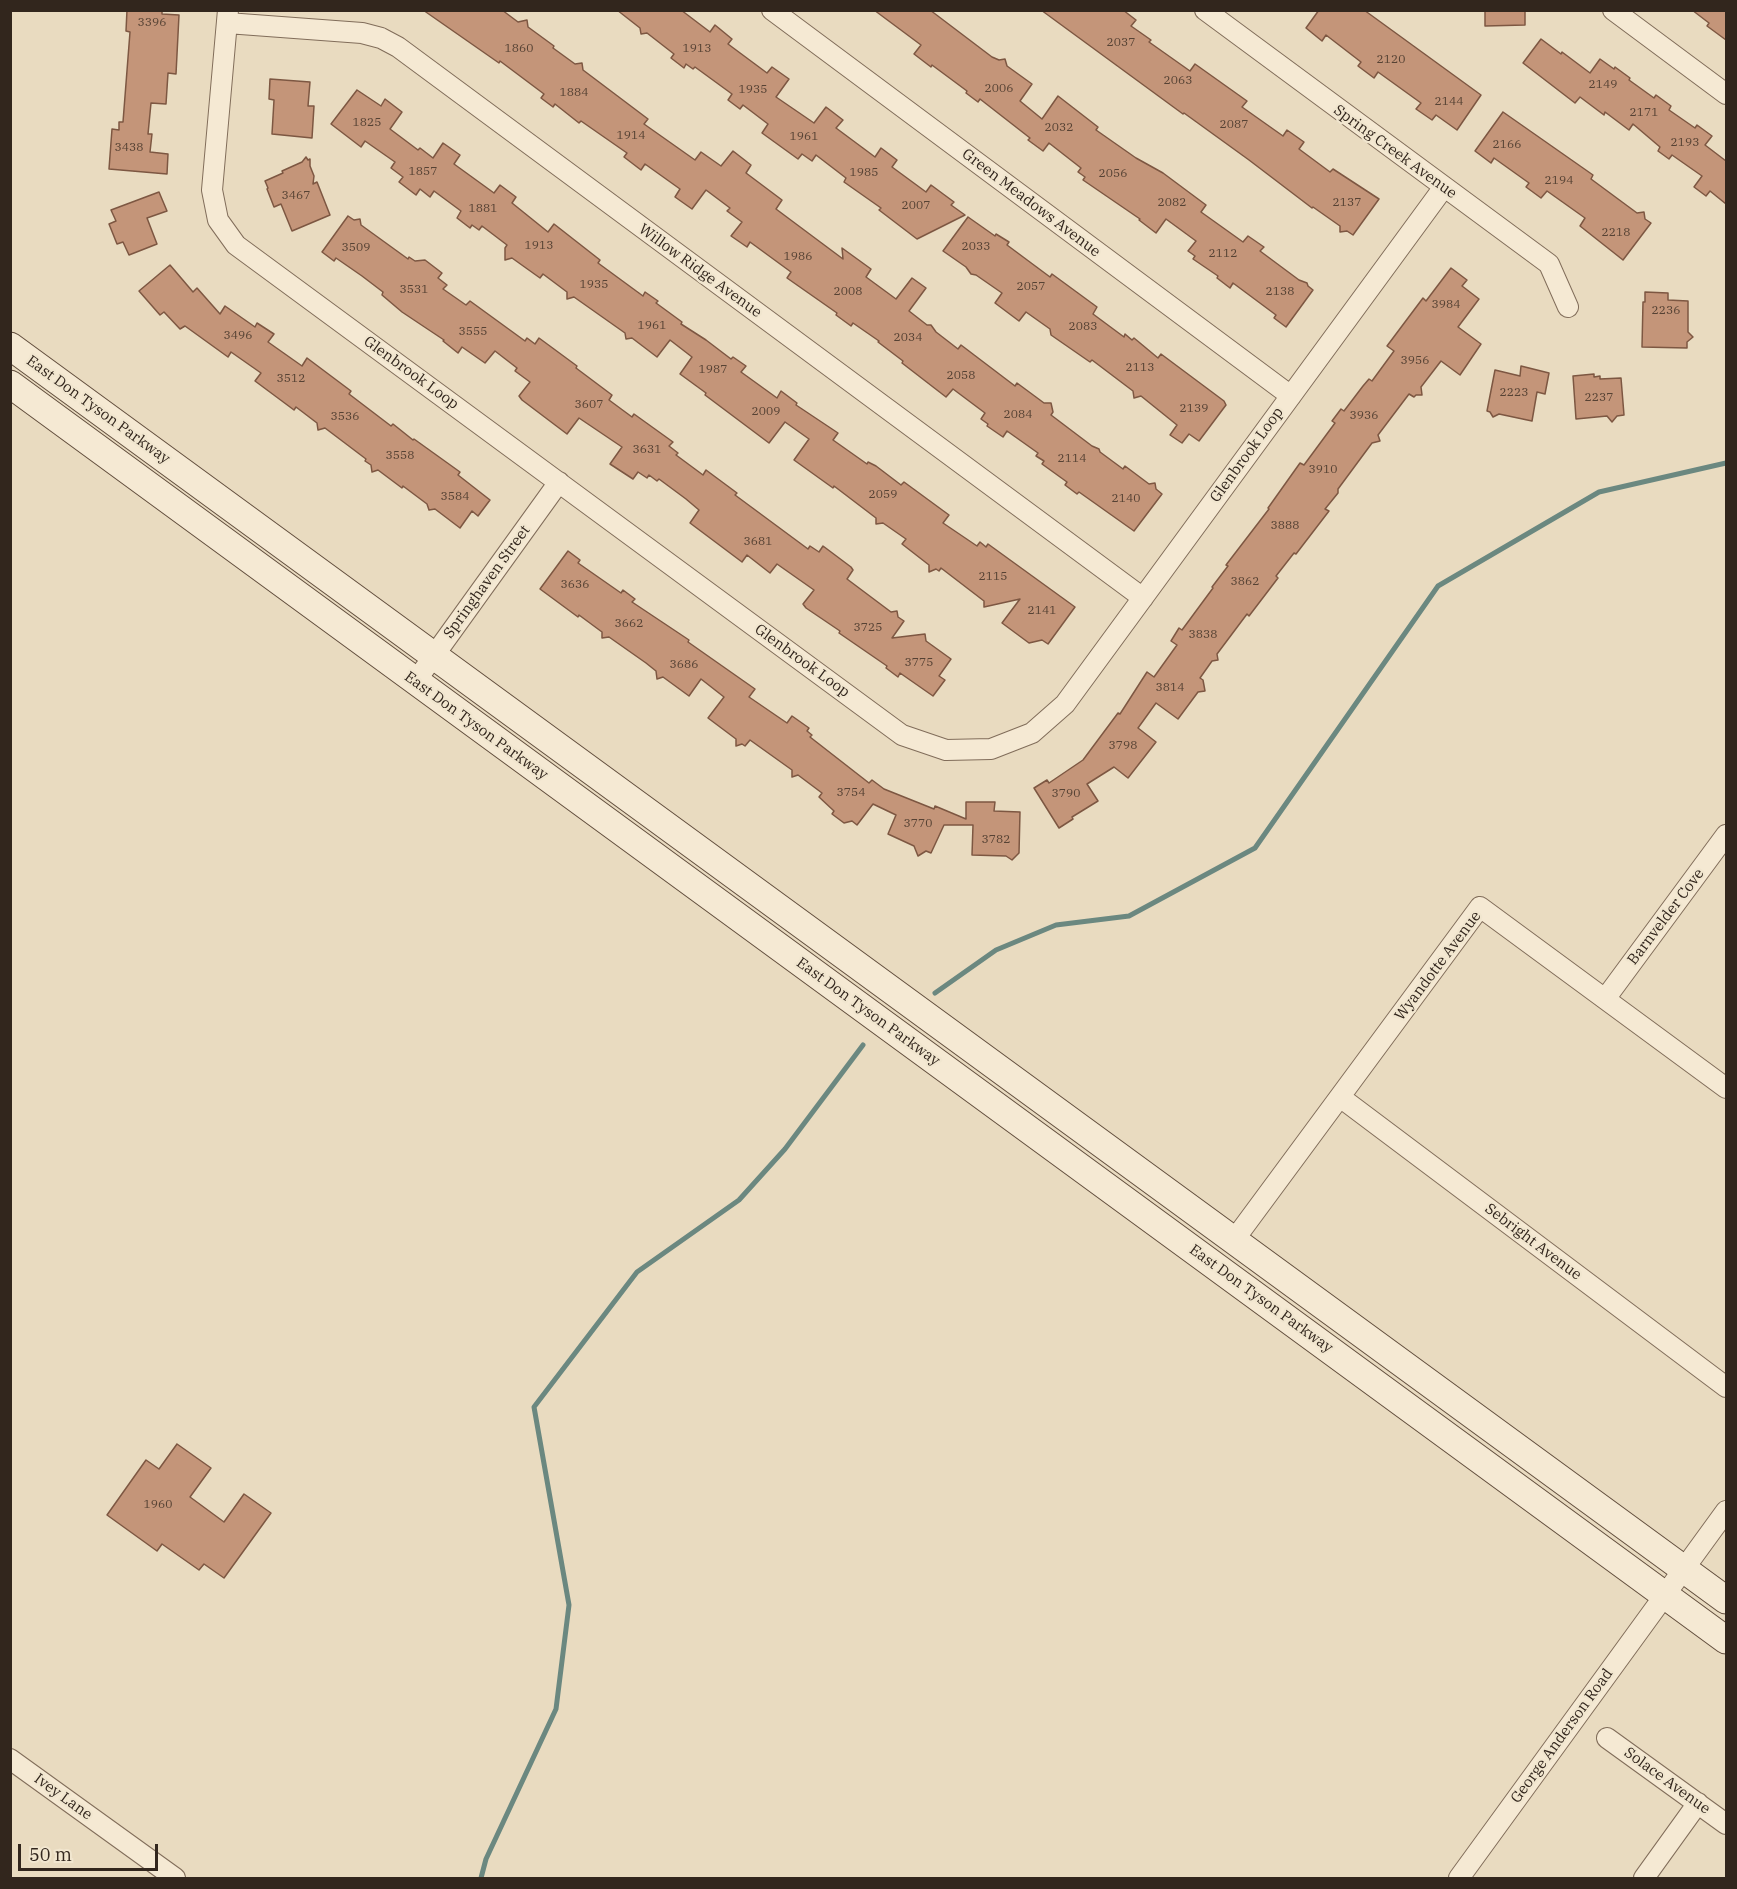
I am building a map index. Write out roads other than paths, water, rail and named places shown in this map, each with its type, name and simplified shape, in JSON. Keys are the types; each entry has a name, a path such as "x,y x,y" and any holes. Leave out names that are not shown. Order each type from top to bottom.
{"main road":[{"name":"East Don Tyson Parkway","path":"10,346 1726,1600"},
{"name":"East Don Tyson Parkway","path":"10,384 1726,1640"}],"street":[{"name":"Green Meadows Avenue","path":"772,10 1291,396"},
{"name":"Spring Creek Avenue","path":"1205,10 1549,264 1568,307"},
{"path":"1613,10 1726,94"},
{"name":"Glenbrook Loop","path":"228,17 212,190 218,220 236,245 902,735 946,750 991,749 1032,733 1065,704 1444,187"},
{"name":"Willow Ridge Avenue","path":"228,17 362,33 381,38 398,47 1143,598"},
{"name":"Springhaven Street","path":"416,682 559,482"},
{"name":"Barnvelder Cove","path":"1605,999 1726,836"},
{"name":"Wyandotte Avenue","path":"1234,1240 1480,907 1726,1088"},
{"name":"Sebright Avenue","path":"1340,1097 1726,1387"},
{"name":"George Anderson Road","path":"1459,1878 1726,1511"},
{"name":"Solace Avenue","path":"1607,1738 1726,1824"},
{"name":"Ivey Lane","path":"10,1759 175,1878"},
{"path":"1644,1878 1698,1803"}],"waterway":[{"path":"935,993 996,950 1056,925 1129,916 1255,848 1438,586 1599,492 1726,463"},
{"path":"481,1878 486,1859 556,1709 569,1605 534,1407 637,1272 739,1200 785,1149 863,1045"}]}
